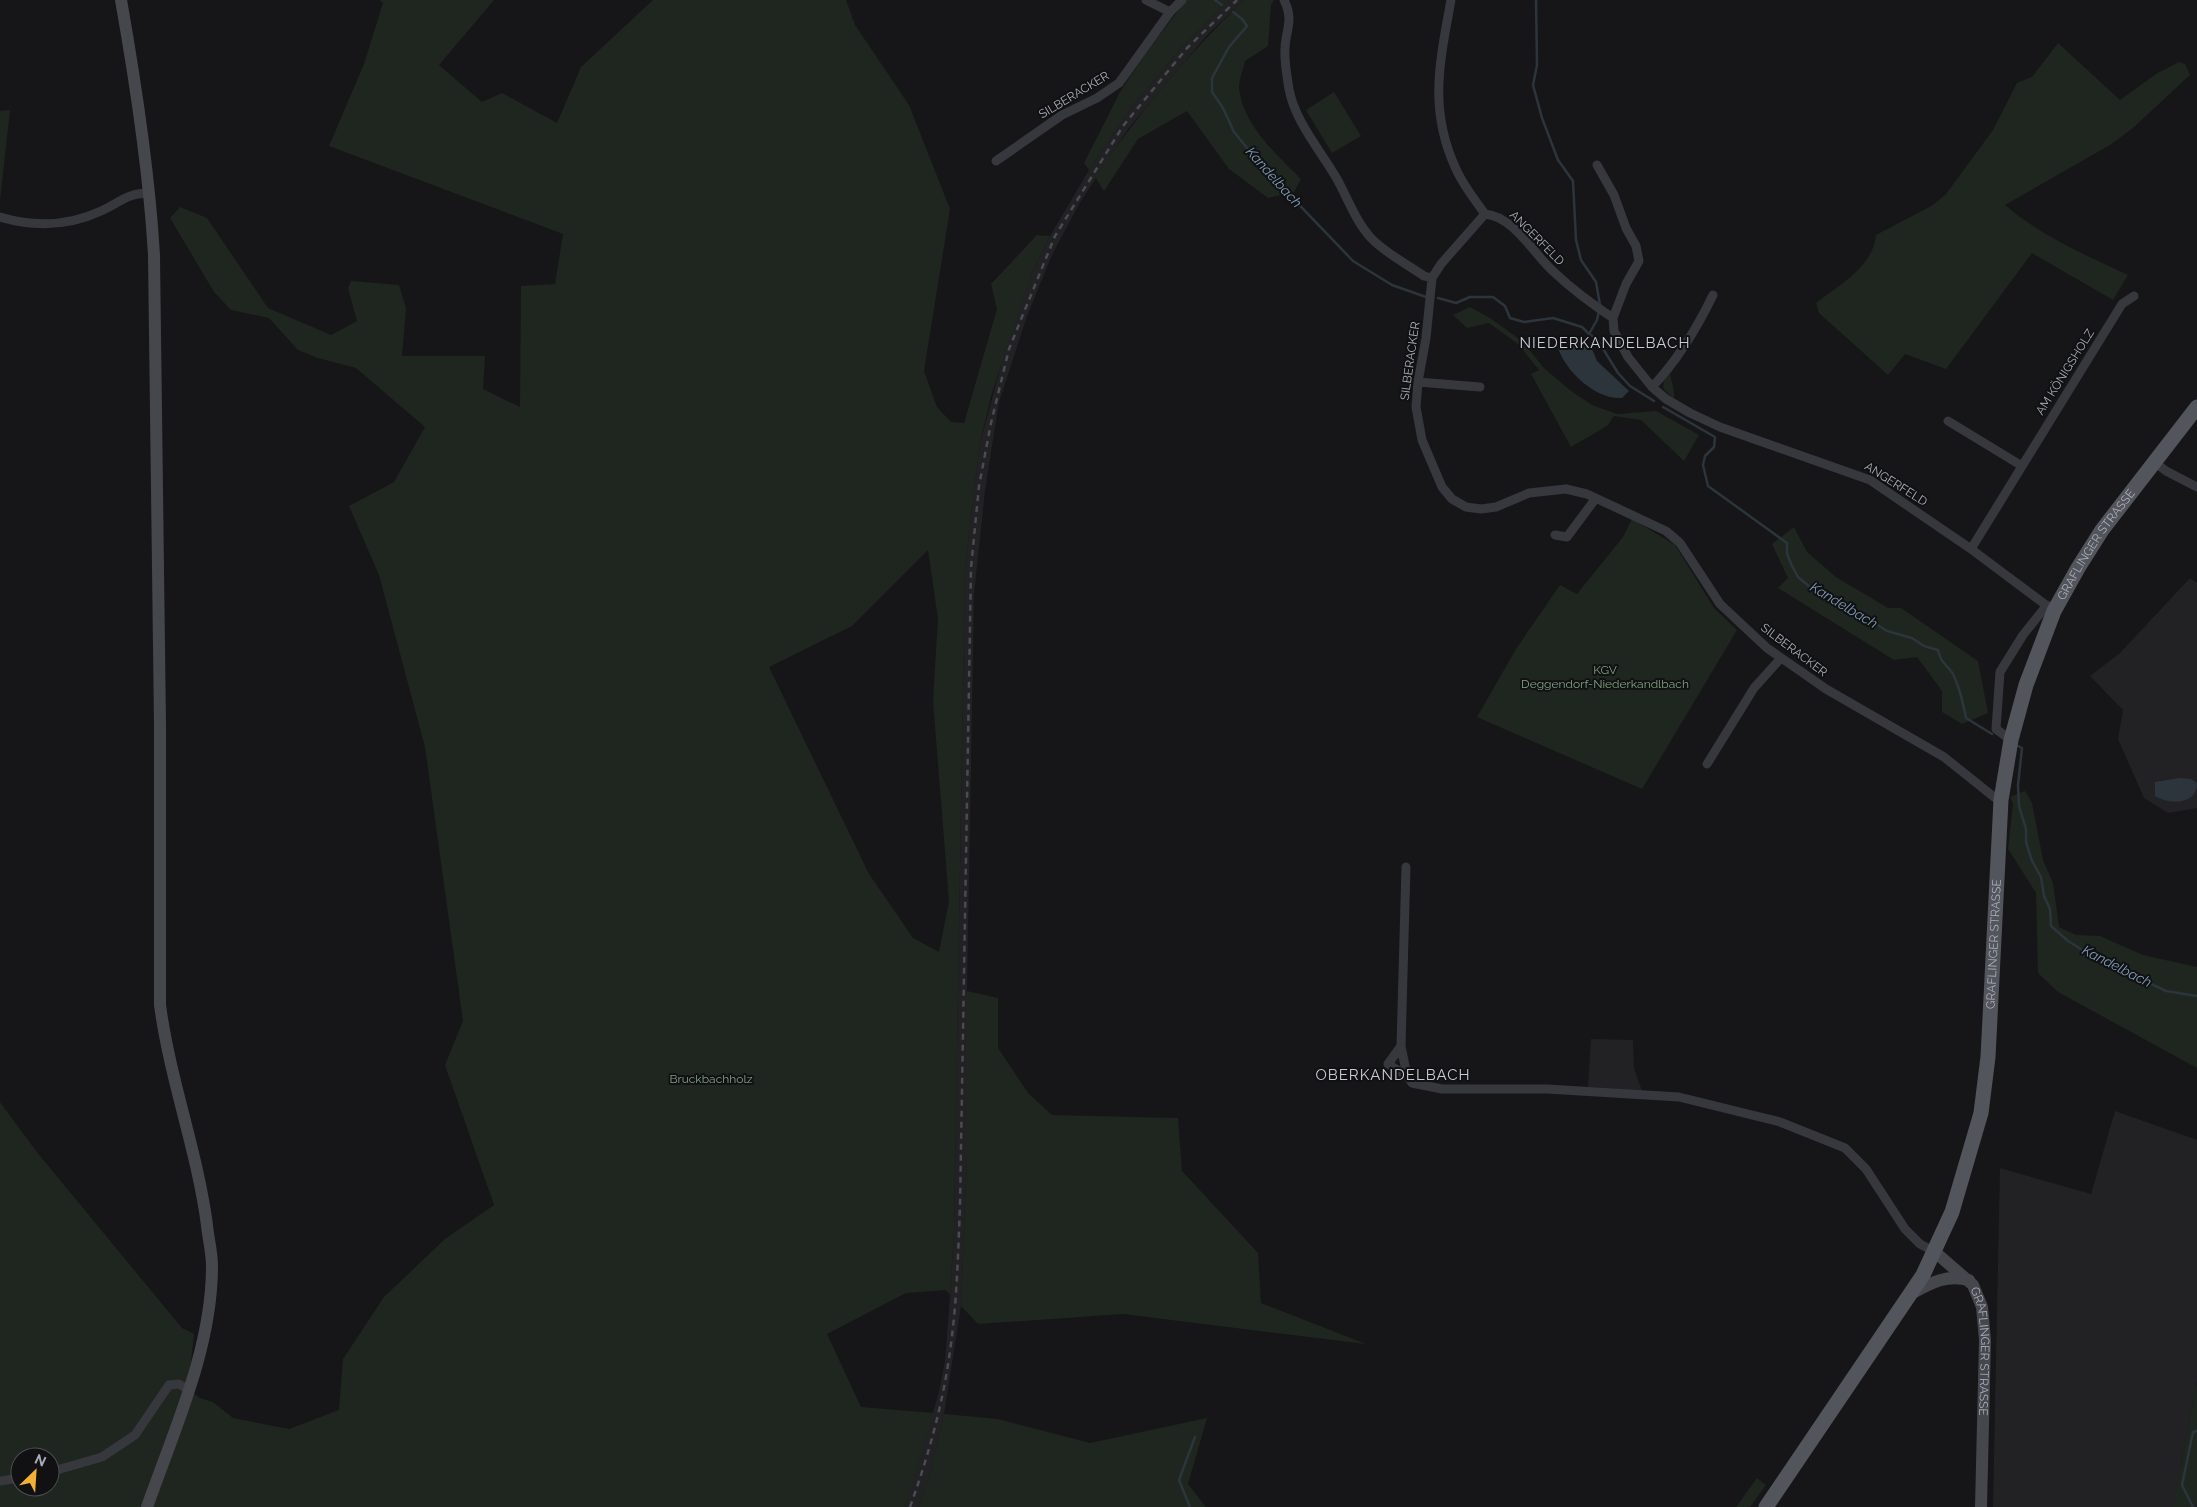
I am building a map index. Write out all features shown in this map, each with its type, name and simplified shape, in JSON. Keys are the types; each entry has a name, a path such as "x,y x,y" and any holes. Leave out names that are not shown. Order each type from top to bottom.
{"main road":[{"name":"GRAFLINGER STRASSE","path":"1935,1252 1961,1186 1981,1113 1988,1057 2001,800 2010,740 2026,685 2050,608 2102,530 2153,461 2197,407"},
{"path":"1766,1507 1911,1294 1935,1252"}],"street":[{"path":"121,0 138,91 150,193 154,256 160,725 160,1006 166,1052 202,1193 212,1265 210,1304 204,1337 189,1390 147,1507"},
{"path":"1146,0 1170,12"},
{"name":"SILBERACKER","path":"996,161 1062,115 1097,98 1119,83 1170,12 1182,0"},
{"path":"1284,0 1288,8 1290,26 1285,47 1287,70 1290,91 1298,114 1337,179 1361,226 1372,240 1424,276 1432,278"},
{"path":"1451,0 1440,54 1438,107 1446,143 1456,170 1485,214"},
{"path":"1597,165 1614,195 1626,228 1636,246 1639,261 1626,284 1613,318"},
{"path":"0,217 15,222 66,224 101,211 133,193 150,193"},
{"name":"SILBERACKER","path":"1485,214 1441,264 1432,278 1426,338 1418,382 1416,407 1422,440 1442,487 1452,499 1466,507 1481,509 1496,507 1529,493 1566,489 1596,498 1666,531 1680,543 1700,570 1720,604 1767,648 1826,689 1944,757 2001,800"},
{"name":"ANGERFELD","path":"1485,214 1496,216 1507,222 1553,271 1581,297 1613,318 1614,331 1628,357 1652,387 1666,399 1690,413 1870,480 1971,549 2050,608"},
{"path":"1652,387 1671,368 1706,311 1713,295"},
{"name":"AM KÖNIGSHOLZ","path":"1971,549 2122,304 2134,296"},
{"path":"1418,382 1480,387"},
{"path":"1948,421 2022,466"},
{"path":"2153,461 2166,471 2197,487"},
{"path":"1555,536 1567,537 1596,498"},
{"path":"2010,740 1996,729 2000,672 2023,635 2050,608"},
{"path":"1707,764 1754,688 1781,658"},
{"path":"1406,867 1401,1046 1406,1076"},
{"path":"1401,1046 1388,1064 1406,1076 1412,1083 1442,1089 1547,1089 1679,1097 1780,1122 1845,1148 1866,1169 1905,1229 1920,1244 1935,1252"},
{"name":"GRAFLINGER STRASSE","path":"1935,1252 1969,1280 1978,1290 1982,1306 1985,1340 1981,1507"},
{"path":"1911,1294 1932,1282 1946,1278 1957,1277 1969,1280"},
{"path":"60,1469 102,1457 135,1435 168,1386 179,1384 189,1390"}],"shaded area":[{"path":"1229,0 1244,0 1208,34 1128,129 1079,204 1052,255 1027,316 999,402 985,491 974,594 967,991 967,1158 961,1306 944,1414 931,1473 918,1507 905,1507 939,1392 945,1361 950,1295 954,1231 965,566 980,443 1012,325 1031,275 1050,236 1089,170 1132,107 1183,46"},
{"path":"1577,338 1592,349 1597,361 1629,391 1622,398 1600,394 1590,388 1571,371 1564,361 1556,340"},
{"path":"2190,578 2197,583 2197,808 2168,813 2144,798 2118,739 2123,710 2090,676 2120,653"},
{"path":"2180,778 2191,779 2197,783 2193,796 2175,802 2155,796 2155,782"},
{"path":"1591,1039 1633,1040 1634,1068 1642,1091 1588,1087"},
{"path":"2115,1111 2197,1140 2197,1382 2173,1507 1993,1507 2000,1168 2091,1194"}],"green space":[{"name":"Bruckbachholz","path":"380,0 494,0 439,65 482,102 502,93 557,123 581,67 653,0 846,0 855,25 909,105 950,209 924,371 937,407 951,422 964,423 997,309 991,284 1037,235 1050,236 1031,275 991,396 980,443 965,566 954,1231 950,1295 946,1290 906,1293 827,1334 861,1407 934,1413 905,1507 0,1507 0,1102 36,1151 182,1328 194,1334 188,1390 200,1398 213,1402 233,1418 289,1429 339,1410 343,1359 384,1297 445,1239 494,1205 445,1065 463,1021 425,747 379,575 349,506 394,482 425,427 356,368 318,358 298,350 269,318 231,310 214,292 170,218 180,207 207,218 268,308 331,335 357,321 348,288 351,281 399,285 406,308 402,356 485,356 483,389 520,407 521,286 555,284 563,234 329,146 364,64 383,3","holes":["928,550 938,619 933,701 949,901 939,952 913,938 869,874 769,667 852,626"]},
{"path":"1186,0 1229,0 1183,46 1132,107 1089,170 1084,163 1120,92 1146,53"},
{"path":"1244,0 1274,0 1271,5 1268,46 1245,61 1239,88 1247,114 1262,138 1301,179 1294,192 1268,198 1229,169 1187,111 1138,139 1104,191 1095,177 1112,153 1184,63"},
{"path":"2058,43 2120,100 2156,74 2179,62 2185,64 2190,75 2133,128 2110,145 2005,205 2048,235 2128,275 2113,300 2032,253 1946,369 1905,354 1888,375 1819,313 1816,303 1862,266 1874,246 1876,235 1933,205 1946,194 1993,130 2017,83 2032,77"},
{"path":"1334,92 1361,136 1332,153 1306,110"},
{"path":"10,110 0,200 0,111"},
{"name":"NIEDERKANDELBACH","path":"1470,307 1490,318 1522,341 1544,368 1571,391 1592,405 1617,414 1656,411 1699,435 1684,461 1641,420 1614,416 1607,426 1571,447 1531,374 1539,370 1518,344 1489,323 1467,328 1453,315"},
{"path":"1670,373 1674,399 1663,388 1664,381"},
{"name":"KGV Deggendorf-Niederkandlbach","path":"1632,519 1675,545 1714,608 1737,630 1642,789 1477,717 1516,649 1560,585 1577,594 1623,537"},
{"path":"1794,527 1807,552 1836,577 1888,608 1901,608 1978,661 1988,713 1962,724 1942,712 1942,691 1917,657 1894,660 1778,588 1788,578 1772,544"},
{"path":"2025,791 2032,803 2043,860 2053,883 2059,927 2076,935 2100,936 2143,955 2197,967 2197,1068 2058,992 2038,973 2036,893 2008,849 2013,804 2010,797"},
{"path":"967,991 998,998 998,1048 1028,1093 1052,1115 1178,1118 1182,1171 1258,1253 1261,1303 1366,1344 1123,1314 978,1324 961,1306 967,1158"},
{"path":"2197,1382 2197,1507 2173,1507 2173,1506"},
{"path":"944,1414 998,1419 1090,1443 1207,1418 1188,1484 1206,1507 918,1507 931,1472"},
{"path":"1757,1478 1766,1485 1750,1507 1736,1507"}],"waterway":[{"path":"1215,0 1222,5"},
{"path":"1536,0 1537,65 1533,85 1542,118 1558,160 1573,181 1576,240 1581,260 1596,282 1600,305"},
{"name":"Kandelbach","path":"1233,12 1247,26 1229,47 1212,78 1212,92 1223,108 1234,132 1261,165 1353,261 1392,285 1426,297"},
{"name":"Kandelbach","path":"1438,298 1456,303 1470,297 1493,297 1505,306 1510,318 1524,322 1553,318 1582,327 1597,339 1618,373 1630,386 1654,401"},
{"path":"1589,334 1597,320 1599,311"},
{"name":"Kandelbach","path":"1663,407 1715,437 1714,447 1705,456 1703,465 1708,486 1787,543 1787,554 1798,577 1810,587 1856,611 1887,631 1912,638 1924,646 1938,650 1944,664 1953,674 1966,718 1992,734"},
{"name":"Kandelbach","path":"2018,746 2022,748 2018,785 2019,806 2026,829 2026,842 2032,861 2041,877 2044,896 2050,909 2051,926 2068,941 2089,954 2166,991 2197,996"},
{"path":"2193,1507 2182,1485 2193,1432 2197,1431"},
{"path":"1190,1507 1179,1480 1195,1437"}],"railway":[{"path":"910,1507 929,1450 939,1410 950,1351 956,1297 960,1206 971,568 979,486 991,423 1009,349 1055,236 1123,126 1187,48 1237,0"}],"district":[{"name":"NIEDERKANDELBACH","path":"1605,343"},
{"name":"OBERKANDELBACH","path":"1393,1075"}]}
